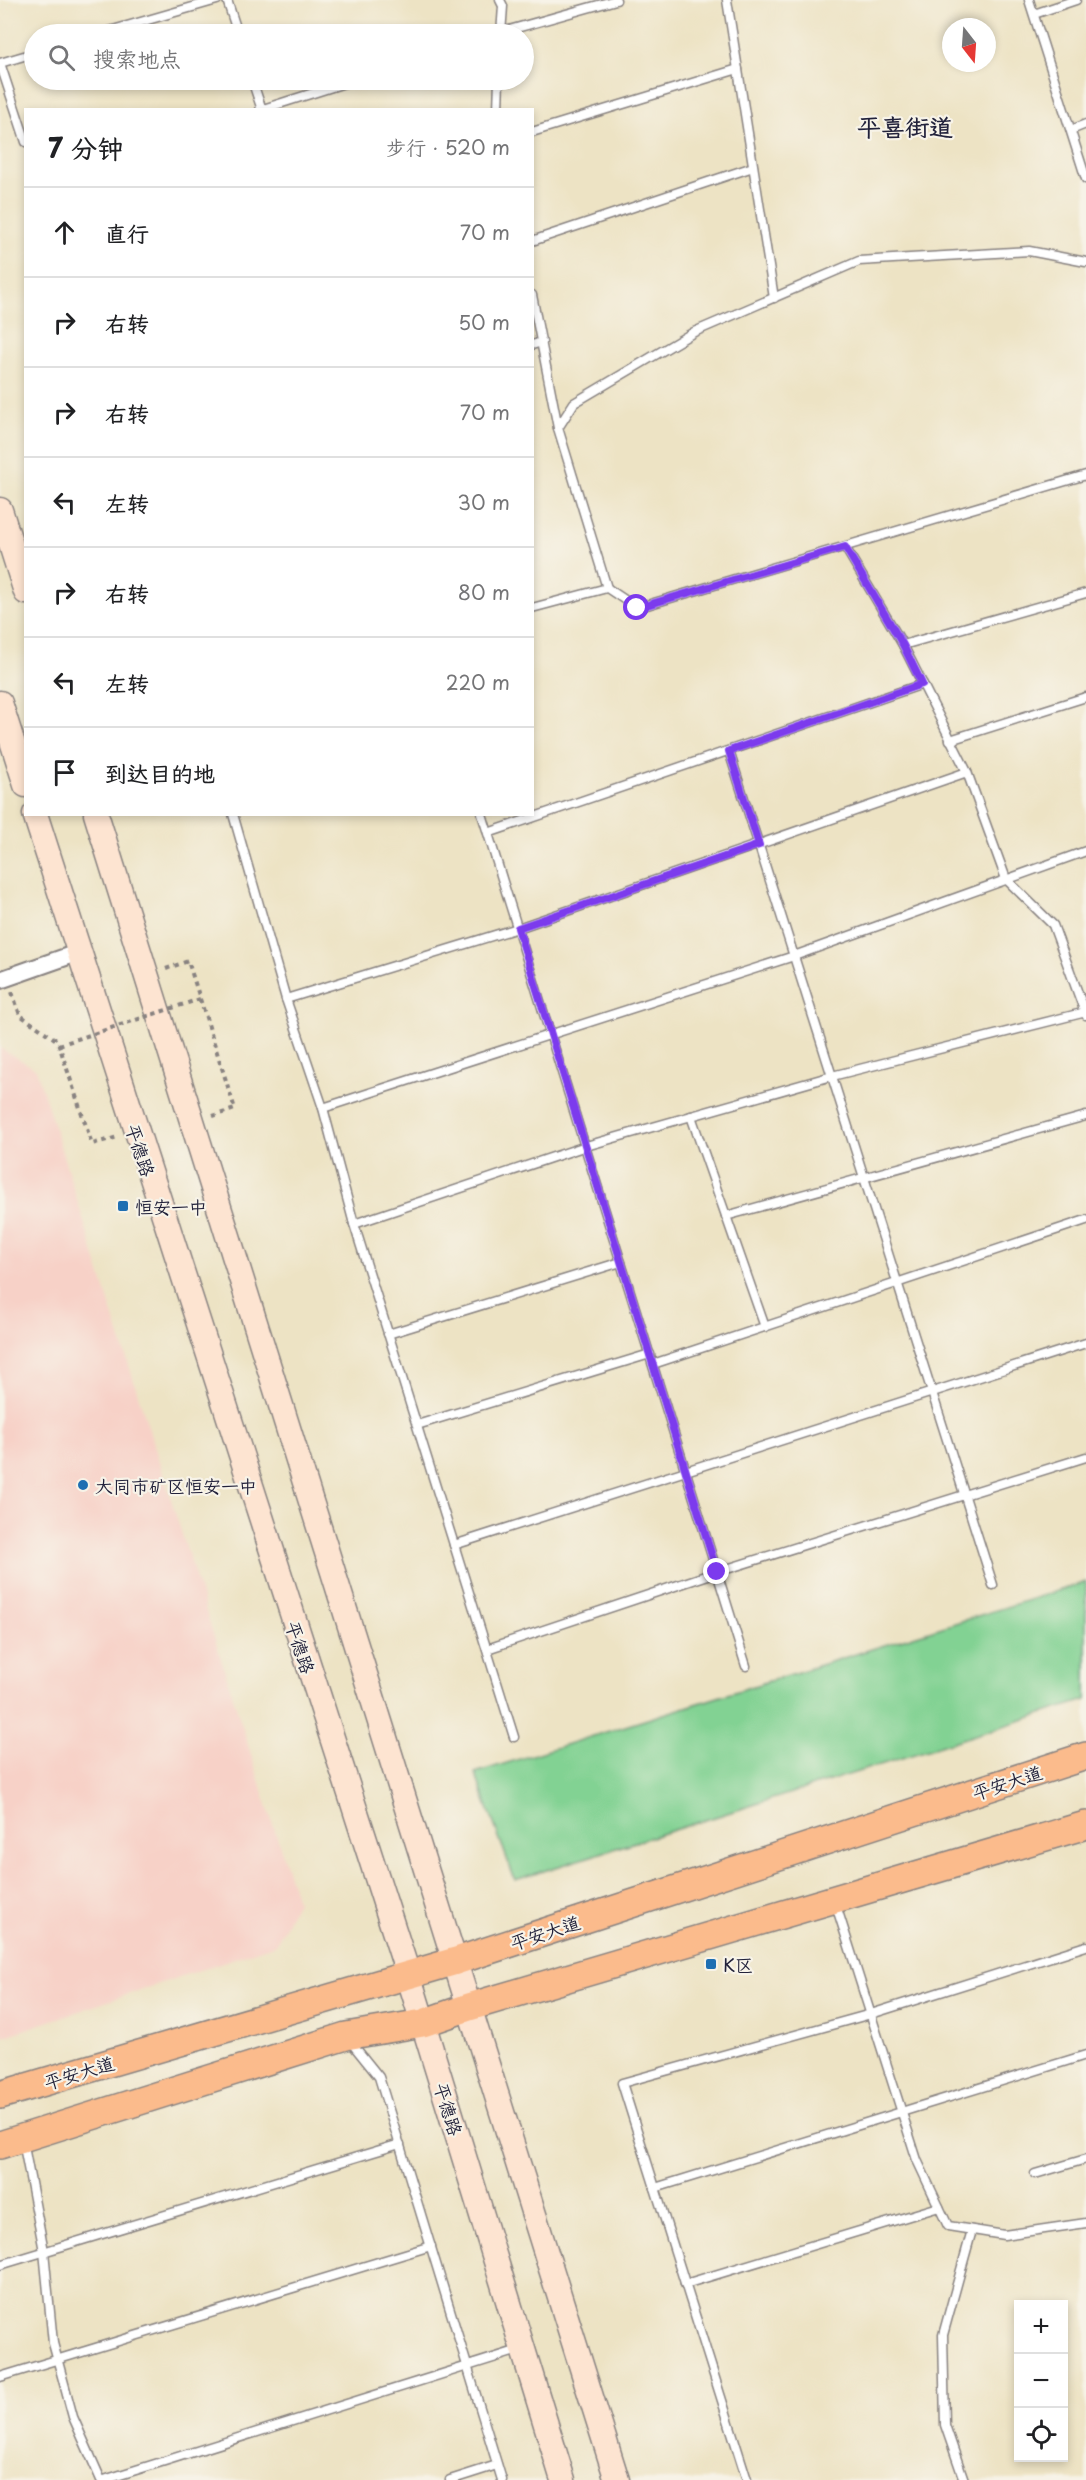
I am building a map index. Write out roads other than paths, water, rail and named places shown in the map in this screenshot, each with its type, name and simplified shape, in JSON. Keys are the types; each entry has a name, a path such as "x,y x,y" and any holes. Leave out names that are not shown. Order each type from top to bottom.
{"main road":[{"path":"0,510 24,586"},
{"path":"0,703 24,779"},
{"name":"平德路","path":"35,816 77,954 408,1974 563,2480"},
{"path":"97,816 617,2480"},
{"name":"平安大道","path":"0,2095 456,1961 1086,1756"},
{"path":"11,2142 346,2036 423,2023 469,2007 1086,1825"}],"street":[{"path":"0,980 77,954"}],"lane":[{"path":"134,24 217,0"},
{"path":"227,0 235,24"},
{"path":"500,0 502,6 500,24"},
{"path":"533,24 616,0"},
{"path":"728,0 774,298"},
{"path":"1029,0 1086,179"},
{"path":"1034,14 1076,0"},
{"path":"24,56 0,63 24,136"},
{"path":"534,131 738,69"},
{"path":"255,90 261,108"},
{"path":"264,108 322,90"},
{"path":"498,108 499,90"},
{"path":"1071,130 1086,124"},
{"path":"534,240 753,167"},
{"path":"558,428 574,403 694,333 859,261 1029,251 1086,262"},
{"path":"534,304 558,428 607,588 637,608 1086,475"},
{"path":"534,344 542,342"},
{"path":"354,1224 586,1146 832,1076 1086,1013 1053,925 1006,879 967,772 903,645 845,547"},
{"path":"534,607 607,588"},
{"path":"903,645 1086,594"},
{"path":"488,833 922,684"},
{"path":"951,740 1086,697"},
{"path":"729,751 993,1585"},
{"path":"286,999 518,928 967,772"},
{"path":"234,816 286,999 323,1107 354,1224 514,1737"},
{"path":"483,816 746,1666"},
{"path":"323,1107 794,956 1086,851"},
{"path":"691,1116 765,1327"},
{"path":"726,1216 1086,1116"},
{"path":"653,1364 1086,1220"},
{"path":"388,1334 621,1262"},
{"path":"454,1545 1086,1344"},
{"path":"417,1425 650,1354"},
{"path":"487,1649 717,1572 1086,1457"},
{"path":"834,1899 917,2160 948,2226 1004,2235 1086,2223"},
{"path":"747,2480 622,2083 871,2014 1086,1946"},
{"path":"346,2036 379,2077 502,2480"},
{"path":"655,2188 1086,2055"},
{"path":"11,2142 44,2251 53,2343 57,2359 73,2417 103,2480 522,2349"},
{"path":"0,2265 400,2144"},
{"path":"1035,2174 1086,2159"},
{"path":"685,2284 939,2207"},
{"path":"964,2480 945,2426 943,2335 972,2230"},
{"path":"0,2377 430,2246"},
{"path":"450,2480 497,2465"}],"place":[{"name":"恒安一中","path":"123,1206"},
{"name":"大同市矿区恒安一中","path":"83,1485"},
{"name":"K区","path":"711,1964"}],"district":[{"name":"平喜街道","path":"905,126"}]}
